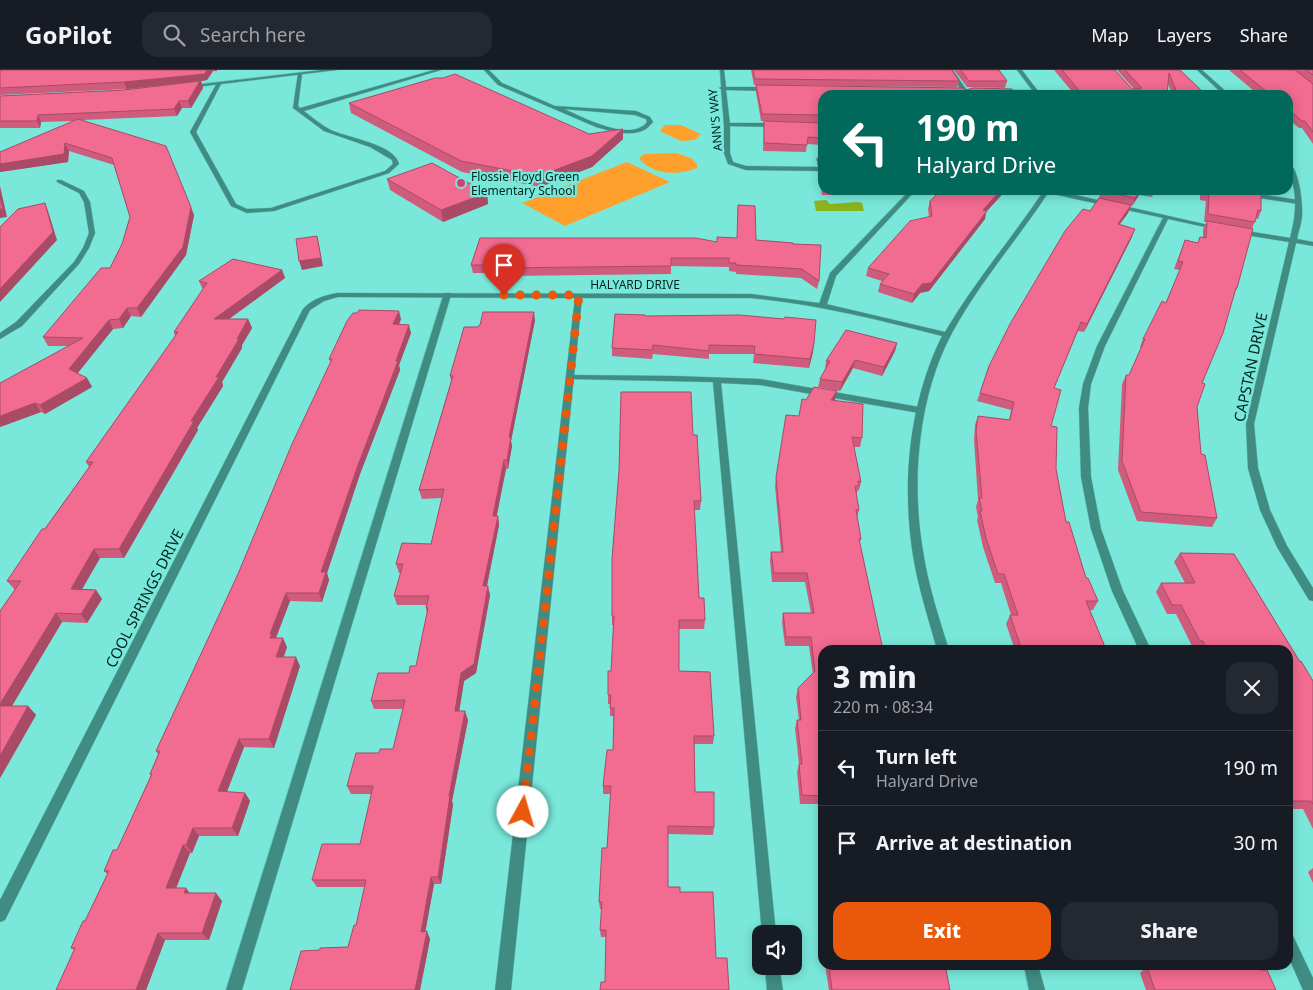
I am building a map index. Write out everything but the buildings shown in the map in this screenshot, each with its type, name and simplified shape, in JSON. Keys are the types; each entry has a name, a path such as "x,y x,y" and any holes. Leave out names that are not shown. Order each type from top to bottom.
{"street":[{"path":"185,87 335,70"},
{"path":"300,110 438,70"},
{"path":"486,70 500,84 552,107 612,130 621,132 642,129 650,122 643,115 636,113 552,107"},
{"name":"ANN'S WAY","path":"722,70 722,88 728,124 728,160 734,165 746,168 818,169"},
{"path":"951,70 964,90"},
{"path":"1019,70 1034,90"},
{"path":"1199,70 1221,90"},
{"path":"220,83 192,132 233,205 238,209 260,212 272,210 386,172 396,164 395,160 386,153 361,141 328,131 295,107 300,74"},
{"path":"722,88 781,89"},
{"path":"728,124 784,125"},
{"name":"CAPSTAN DRIVE","path":"1293,175 1296,182 1299,215 1250,424 1253,468 1265,510 1282,547 1313,597"},
{"path":"0,338 19,324 77,262 86,248 92,233 87,202 82,192 59,181"},
{"path":"822,304 833,275 908,195"},
{"path":"942,645 919,557 913,463 919,410 932,366 947,335 1043,195"},
{"path":"1068,195 1231,231 1313,244"},
{"path":"1254,195 1298,202"},
{"path":"1143,645 1123,604 1094,523 1087,486 1083,428 1086,386 1099,350 1137,276 1152,240 1166,217"},
{"name":"HALYARD DRIVE","path":"319,300 338,295 751,296 822,304 947,335"},
{"path":"234,990 447,295"},
{"path":"503,990 579,295"},
{"name":"COOL SPRINGS DRIVE","path":"0,915 307,309 319,300"},
{"path":"570,377 760,382 919,410"},
{"path":"717,380 768,925"},
{"path":"1293,952 1311,990"},
{"path":"1031,970 1037,990"},
{"path":"773,975 775,990"}],"shaded area":[{"path":"665,125 681,125 701,134 695,140 681,141 660,131"},
{"path":"676,153 691,158 697,164 697,168 674,173 658,171 644,164 639,158 644,154"},
{"path":"627,162 670,182 565,226 522,203"},
{"path":"826,200 830,204 862,203 864,211 816,211 814,201"}],"place":[{"name":"Flossie Floyd Green Elementary School","path":"461,183"}],"route":[{"path":"504,295 579,295 523,812"}]}
